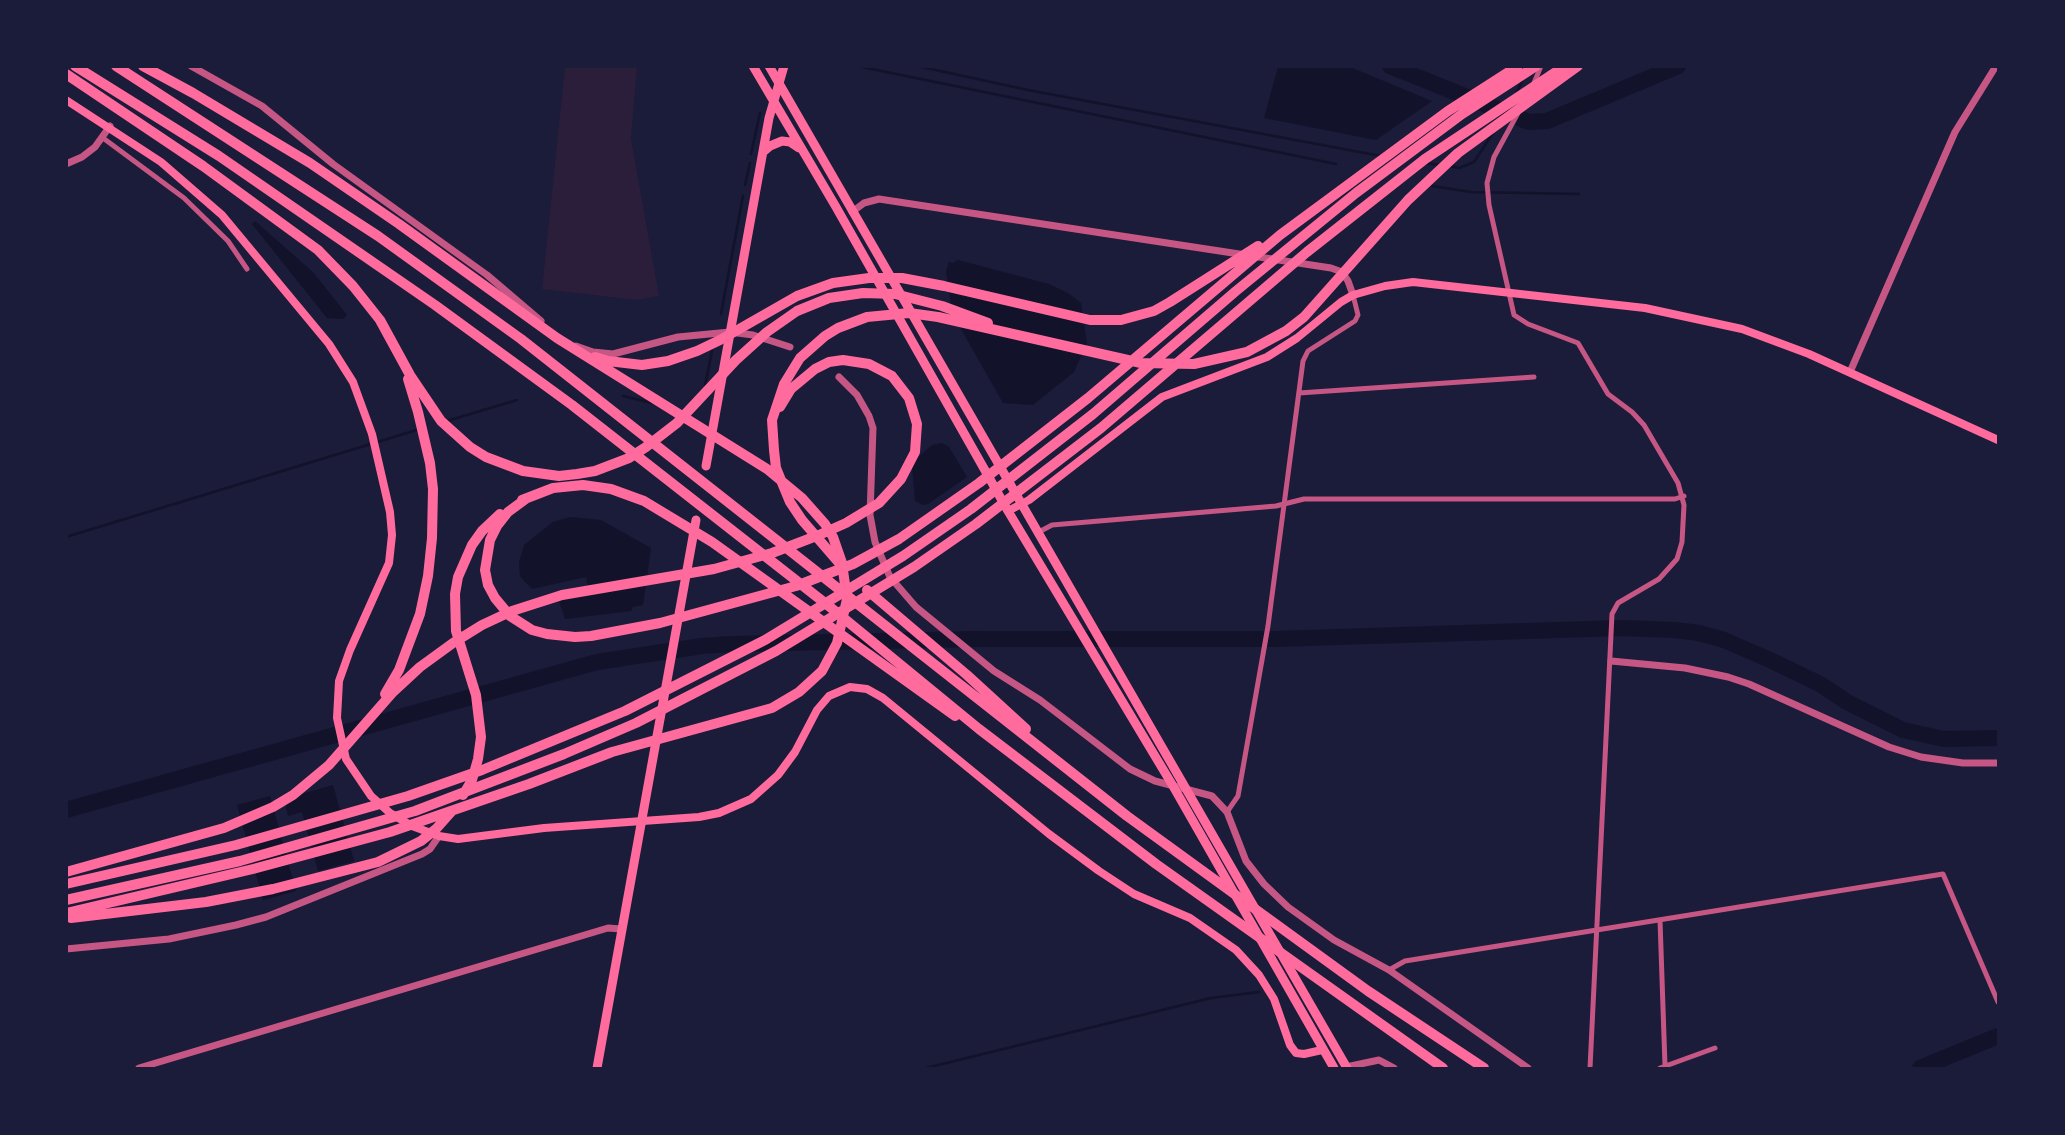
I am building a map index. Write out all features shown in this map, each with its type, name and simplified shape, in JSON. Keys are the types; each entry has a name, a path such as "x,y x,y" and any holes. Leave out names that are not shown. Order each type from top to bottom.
{"highway":[{"path":"75,66 181,132 425,297 572,405 830,607 979,729 1156,864 1443,1069"},
{"path":"116,66 378,236 551,362 1168,847 1368,991 1484,1069"},
{"path":"66,913 253,869 390,832 480,802 612,752 756,713 799,692 822,671 837,643 847,599 842,563 833,537 825,524 802,498 767,469 637,390 571,346 310,163 194,93 143,66"},
{"path":"527,498 508,512 497,526 489,540 485,570 488,585 495,598 510,616 547,634 591,636 685,617 796,586 853,564 933,516 1026,448 1280,235 1437,118 1518,66"},
{"path":"66,884 236,845 408,796 494,765 625,711 765,640 903,556 971,509 1093,414 1236,291 1356,193 1462,114 1538,66"},
{"path":"66,900 240,861 415,811 564,754 636,723 776,651 904,573 976,524 1101,428 1307,253 1425,159 1566,66"},
{"path":"1050,756 1013,715 854,579 802,520 784,491 776,468 773,433 772,420 790,370 811,347 838,328 877,315 924,314 1141,363 1194,364 1247,352 1286,331 1304,317 1408,200 1458,153 1578,66"},
{"path":"66,74 203,166 318,250 367,303 431,408 447,427 470,447 504,466 541,474 577,474 612,465 646,447 677,423 736,360 767,332 797,311 829,298 863,293 904,295 1025,337"},
{"path":"571,346 608,361 642,365 668,361 720,340 797,296 833,283 869,278 902,278 1090,320 1121,320 1146,314 1170,302 1264,242 1280,235"},
{"path":"375,712 399,670 412,638 428,576 432,538 433,489 426,440 399,353"},
{"path":"66,872 224,828 273,807 293,795 330,765 405,680 437,653 482,625 512,611 578,591 667,579 746,561 818,535 862,514 892,491 915,452 917,438 914,410 909,398 892,376 857,360 829,362 802,377 782,402 773,433"},
{"path":"66,919 206,902 273,889 378,862 421,841 436,829 472,780 481,737 480,718 457,631 455,606 458,577 477,538 493,520 517,502 563,486 592,486 622,493 661,510 712,542 953,715 979,729"}],"main road":[{"path":"753,66 1008,511 1173,786 1334,1069"},
{"path":"769,66 1347,1068"},
{"path":"706,467 763,152 783,66"},
{"path":"66,100 110,126 169,169 222,215 328,344 353,382 364,408 382,477 392,535 389,563 339,681 337,718 345,755 356,776 371,796 390,813 412,826 439,836 458,839 708,815 751,799 771,783 786,765 817,710 829,696 850,687 867,689 876,693 1053,837 1099,871 1133,894 1190,918 1236,950 1259,975 1274,999 1290,1045 1296,1053 1304,1054 1322,1049"},
{"path":"763,152 782,141 790,142 805,155"},
{"path":"1008,511 1021,505 1154,401 1267,357 1297,338 1332,308 1353,295 1378,287 1413,282 1645,308 1742,329 1850,372 1998,440"},
{"path":"597,1069 696,520"}],"street":[{"path":"191,66 270,112 333,164 443,242 571,343 593,352 613,354 678,337 730,332 753,335 790,347"},
{"path":"1538,66 1535,82 1494,157 1487,183 1489,205 1508,291 1517,318 1573,340 1582,347 1608,394 1644,425 1684,496 1682,542 1677,559 1659,579 1618,603 1612,614 1590,1069"},
{"path":"1850,372 1955,132 1996,66"},
{"path":"66,164 82,158 103,138 110,126"},
{"path":"103,138 184,198 228,241 247,268"},
{"path":"852,212 864,203 879,199 1331,268 1342,272 1348,281 1357,318 1352,324 1305,353 1268,626 1238,796 1227,812"},
{"path":"839,377 864,406 873,428 870,506 875,542 881,560 890,577 916,607 994,671 1040,700 1130,769 1173,786 1212,796 1227,812 1240,850 1264,884 1288,907 1317,929 1389,970 1528,1069"},
{"path":"1299,393 1534,377"},
{"path":"1037,533 1048,527 1064,524 1284,504 1304,499 1675,499 1684,496"},
{"path":"1611,661 1685,668 1728,677 1889,747 1921,757 1963,763 1998,763"},
{"path":"66,949 169,939 266,917 422,854 430,849 439,836"},
{"path":"1389,970 1405,961 1943,874 1998,1002"},
{"path":"1660,920 1663,1068 1715,1048"},
{"path":"139,1069 608,928 621,929"},
{"path":"1347,1068 1379,1060 1394,1069"}],"shaded area":[{"path":"565,67 637,67 631,139 659,296 637,300 542,289"},
{"path":"1278,67 1350,67 1432,101 1376,140 1264,118"},
{"path":"255,221 313,272 347,315 343,319 327,318 252,224"},
{"path":"958,260 1049,284 1081,303 1087,343 1074,372 1033,405 1003,403 952,313 946,271 949,262"},
{"path":"942,443 949,447 967,477 923,505 915,501 912,467 915,460 932,445"},
{"path":"570,517 601,520 651,548 643,605 633,607 631,611 565,619 559,601 589,594 586,577 532,589 524,581 520,576 519,563 524,545 553,522"},
{"path":"333,785 354,861 318,871 302,812 288,816 284,799"},
{"path":"270,796 296,891 263,900 237,805"}],"waterway":[{"path":"857,66 1336,164"},
{"path":"917,66 1028,90 1381,156"},
{"path":"1390,66 1529,122 1547,121 1678,66"},
{"path":"1516,94 1522,81"},
{"path":"751,154 760,113"},
{"path":"1450,166 1459,168 1474,162 1493,133"},
{"path":"745,185 750,163"},
{"path":"1426,163 1440,165"},
{"path":"1432,186 1471,192 1579,194"},
{"path":"721,314 743,196"},
{"path":"705,386 712,351"},
{"path":"623,396 652,403"},
{"path":"447,421 517,400"},
{"path":"66,537 420,429"},
{"path":"66,810 597,662 731,644 977,639 1275,639 1621,628 1674,630 1724,640 1770,660 1903,730 1944,739 1998,738"},
{"path":"926,1068 1211,998 1259,992"},
{"path":"1920,1068 1998,1036"}]}
